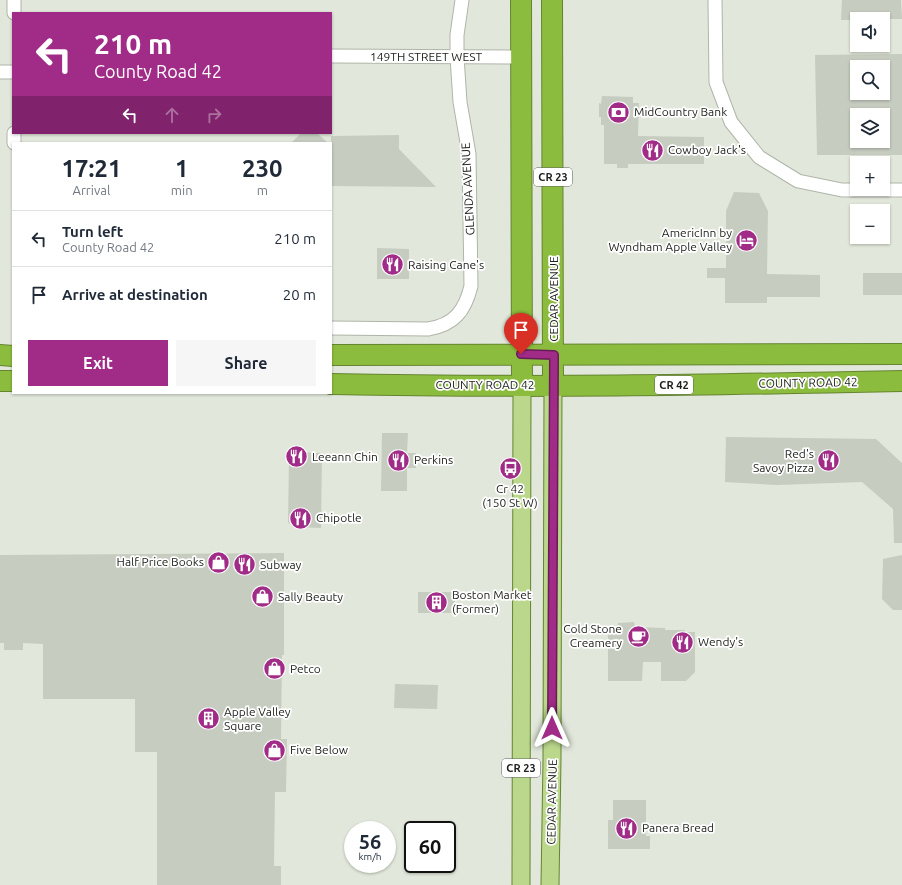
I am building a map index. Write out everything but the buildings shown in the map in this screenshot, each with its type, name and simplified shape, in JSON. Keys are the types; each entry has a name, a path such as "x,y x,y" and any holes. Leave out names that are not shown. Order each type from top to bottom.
{"highway":[{"name":"CR 23","path":"521,0 522,385"},
{"name":"CEDAR AVENUE","path":"552,0 553,385"},
{"path":"332,355 902,354"},
{"path":"0,355 12,356"},
{"path":"0,381 12,382"},
{"name":"COUNTY ROAD 42","path":"332,384 486,386 780,384 902,381"}],"main road":[{"name":"CR 23","path":"521,885 522,385"},
{"name":"CEDAR AVENUE","path":"550,885 553,385"}],"street":[{"path":"14,0 14,12"},
{"name":"GLENDA AVENUE","path":"332,328 438,328 448,323 458,315 465,306 471,286 469,154 460,102 457,57 457,35 462,0"},
{"path":"715,0 716,82 731,122 759,157 798,181 842,190 902,190"},
{"name":"149TH STREET WEST","path":"332,56 521,57"},
{"path":"0,72 12,72"}],"place":[{"name":"MidCountry Bank","path":"618,112"},
{"name":"Cowboy Jack's","path":"652,150"},
{"name":"AmericInn by Wyndham Apple Valley","path":"747,240"},
{"name":"Raising Cane's","path":"393,265"},
{"name":"Leeann Chin","path":"297,457"},
{"name":"Perkins","path":"399,460"},
{"name":"Red's Savoy Pizza","path":"829,461"},
{"name":"Cr 42 (150 St W)","path":"510,468"},
{"name":"Chipotle","path":"301,518"},
{"name":"Half Price Books","path":"219,562"},
{"name":"Subway","path":"245,565"},
{"name":"Sally Beauty","path":"262,597"},
{"name":"Boston Market (Former)","path":"437,602"},
{"name":"Cold Stone Creamery","path":"638,636"},
{"name":"Wendy's","path":"683,642"},
{"name":"Petco","path":"274,669"},
{"name":"Apple Valley Square","path":"208,719"},
{"name":"Five Below","path":"275,750"},
{"name":"Panera Bread","path":"627,828"}],"route":[{"path":"521,354 554,355 552,728"}]}
